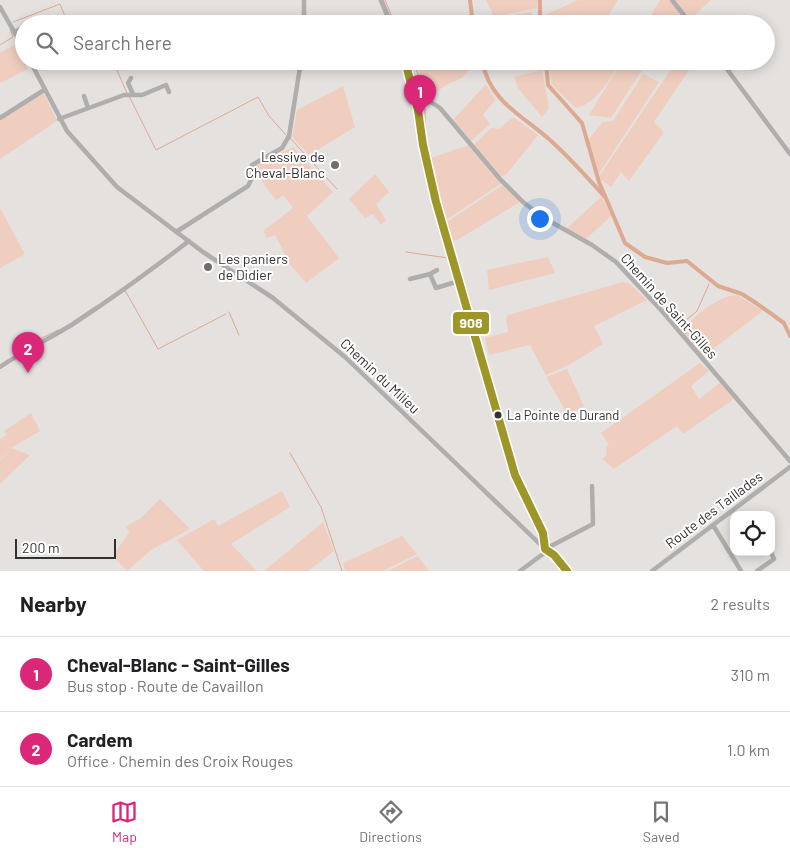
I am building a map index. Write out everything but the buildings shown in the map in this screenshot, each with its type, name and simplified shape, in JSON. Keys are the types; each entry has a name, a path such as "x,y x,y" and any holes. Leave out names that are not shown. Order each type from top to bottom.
{"main road":[{"path":"381,0 387,15"},
{"path":"407,70 415,102"},
{"path":"407,70 434,194 514,471 546,547 566,571"}],"street":[{"path":"304,0 304,15"},
{"path":"672,0 684,15"},
{"path":"0,7 15,32"},
{"name":"Chemin du Milieu","path":"34,70 59,118 74,142 117,187 176,232 277,301 345,357 546,547"},
{"path":"176,232 248,186 251,180 252,165 285,145 289,136 300,70"},
{"path":"729,70 790,154"},
{"path":"131,78 128,83 133,94"},
{"path":"59,118 118,96 142,95 166,85 169,92"},
{"path":"0,118 44,90"},
{"path":"84,96 88,108"},
{"name":"Chemin de Saint-Gilles","path":"415,102 431,102 440,108 500,179 523,202 544,218 592,245 616,262 675,326 790,461"},
{"path":"0,367 124,290 189,241"},
{"path":"410,279 430,274 437,270"},
{"path":"430,274 436,288 459,282"},
{"name":"Route des Taillades","path":"652,571 790,467"},
{"path":"520,571 546,547 593,524 592,486"},
{"path":"713,524 741,571"},
{"path":"757,571 774,559 773,556"}],"shaded area":[{"path":"486,0 538,0 537,8 504,15 493,15"},
{"path":"578,0 618,0 609,15 545,15"},
{"path":"660,0 670,0 680,13 679,15 651,15"},
{"path":"674,0 711,0 694,15 687,15"},
{"path":"531,12 532,15 515,15"},
{"path":"14,45 15,70 26,70 0,83 0,53"},
{"path":"419,70 469,70 462,78 446,85 431,96 427,95"},
{"path":"542,70 549,108 542,117 518,88 514,77"},
{"path":"550,70 615,70 597,96 576,108 552,85"},
{"path":"616,70 642,70 611,118 589,115"},
{"path":"673,70 689,70 654,122 664,132 629,181 621,172 611,187 598,178 669,72"},
{"path":"643,74 659,82 598,175 588,140 603,122 613,121"},
{"path":"486,84 495,100 483,115 490,124 471,141 453,120"},
{"path":"343,86 355,127 309,155 292,137 297,110"},
{"path":"43,92 57,121 0,159 0,120"},
{"path":"514,118 538,135 506,175 500,176 474,145 491,128 499,129"},
{"path":"469,145 502,183 446,220 431,158"},
{"path":"293,147 333,192 307,216 339,258 306,283 291,266 275,235 267,238 263,231 293,208 283,195 276,200 254,171 256,166"},
{"path":"375,174 389,192 376,204 386,220 381,225 373,214 365,218 349,199"},
{"path":"503,185 520,202 457,240 452,240 447,222"},
{"path":"602,196 611,216 586,239 566,229"},
{"path":"0,208 25,254 0,268"},
{"path":"548,257 555,273 489,290 487,270"},
{"path":"623,282 630,284 647,300 594,326 603,344 569,365 546,375 530,345 489,355 485,338 508,332 506,318 508,315"},
{"path":"737,295 763,311 705,355 701,355 682,330 714,303"},
{"path":"700,363 709,371 691,386 699,399 720,383 734,399 683,434 677,426 614,469 602,459 607,455 606,447 609,445 601,433"},
{"path":"567,369 584,406 568,415 546,377"},
{"path":"31,413 40,431 12,448 0,459 0,439 7,435 4,431"},
{"path":"12,448 30,455 0,484 0,460"},
{"path":"282,491 290,507 231,544 257,571 204,571 177,540 214,519 218,526"},
{"path":"160,499 190,529 151,550 127,571 113,556 130,531 125,527 141,518"},
{"path":"323,522 334,551 308,571 264,571"},
{"path":"402,536 417,554 383,571 345,571 343,563"},
{"path":"418,556 429,571 388,571"}],"waterway":[{"path":"385,0 391,15"},
{"path":"470,0 472,15"},
{"path":"540,0 540,15"},
{"path":"31,15 60,4 64,15"},
{"path":"0,45 13,37 10,29"},
{"path":"117,70 127,93"},
{"path":"416,70 423,85"},
{"path":"485,70 492,87 508,106 557,147 604,196"},
{"path":"547,70 548,85 582,123 599,182 625,243 645,257 667,263 687,261 718,286 742,294 784,323 790,336"},
{"path":"129,96 156,150 258,97 269,116 286,135"},
{"path":"425,109 425,134 435,182 466,295"},
{"path":"290,138 337,189"},
{"path":"406,252 448,258 419,138"},
{"path":"679,326 697,311 709,284"},
{"path":"123,291 126,292 158,349 226,314"},
{"path":"74,321 96,306"},
{"path":"229,312 239,335"},
{"path":"34,342 58,330"},
{"path":"290,453 321,507 342,571"}],"transit line":[{"name":"908","path":"407,70 418,110 423,145 436,202 515,475 543,533 545,549 554,555 567,571"}],"place":[{"name":"Cheval-Blanc - Saint-Gilles","path":"420,116"},
{"name":"Lessive de Cheval-Blanc","path":"335,165"},
{"name":"Les paniers de Didier","path":"208,267"},
{"name":"Cardem","path":"28,373"},
{"name":"La Pointe de Durand","path":"498,415"}]}
